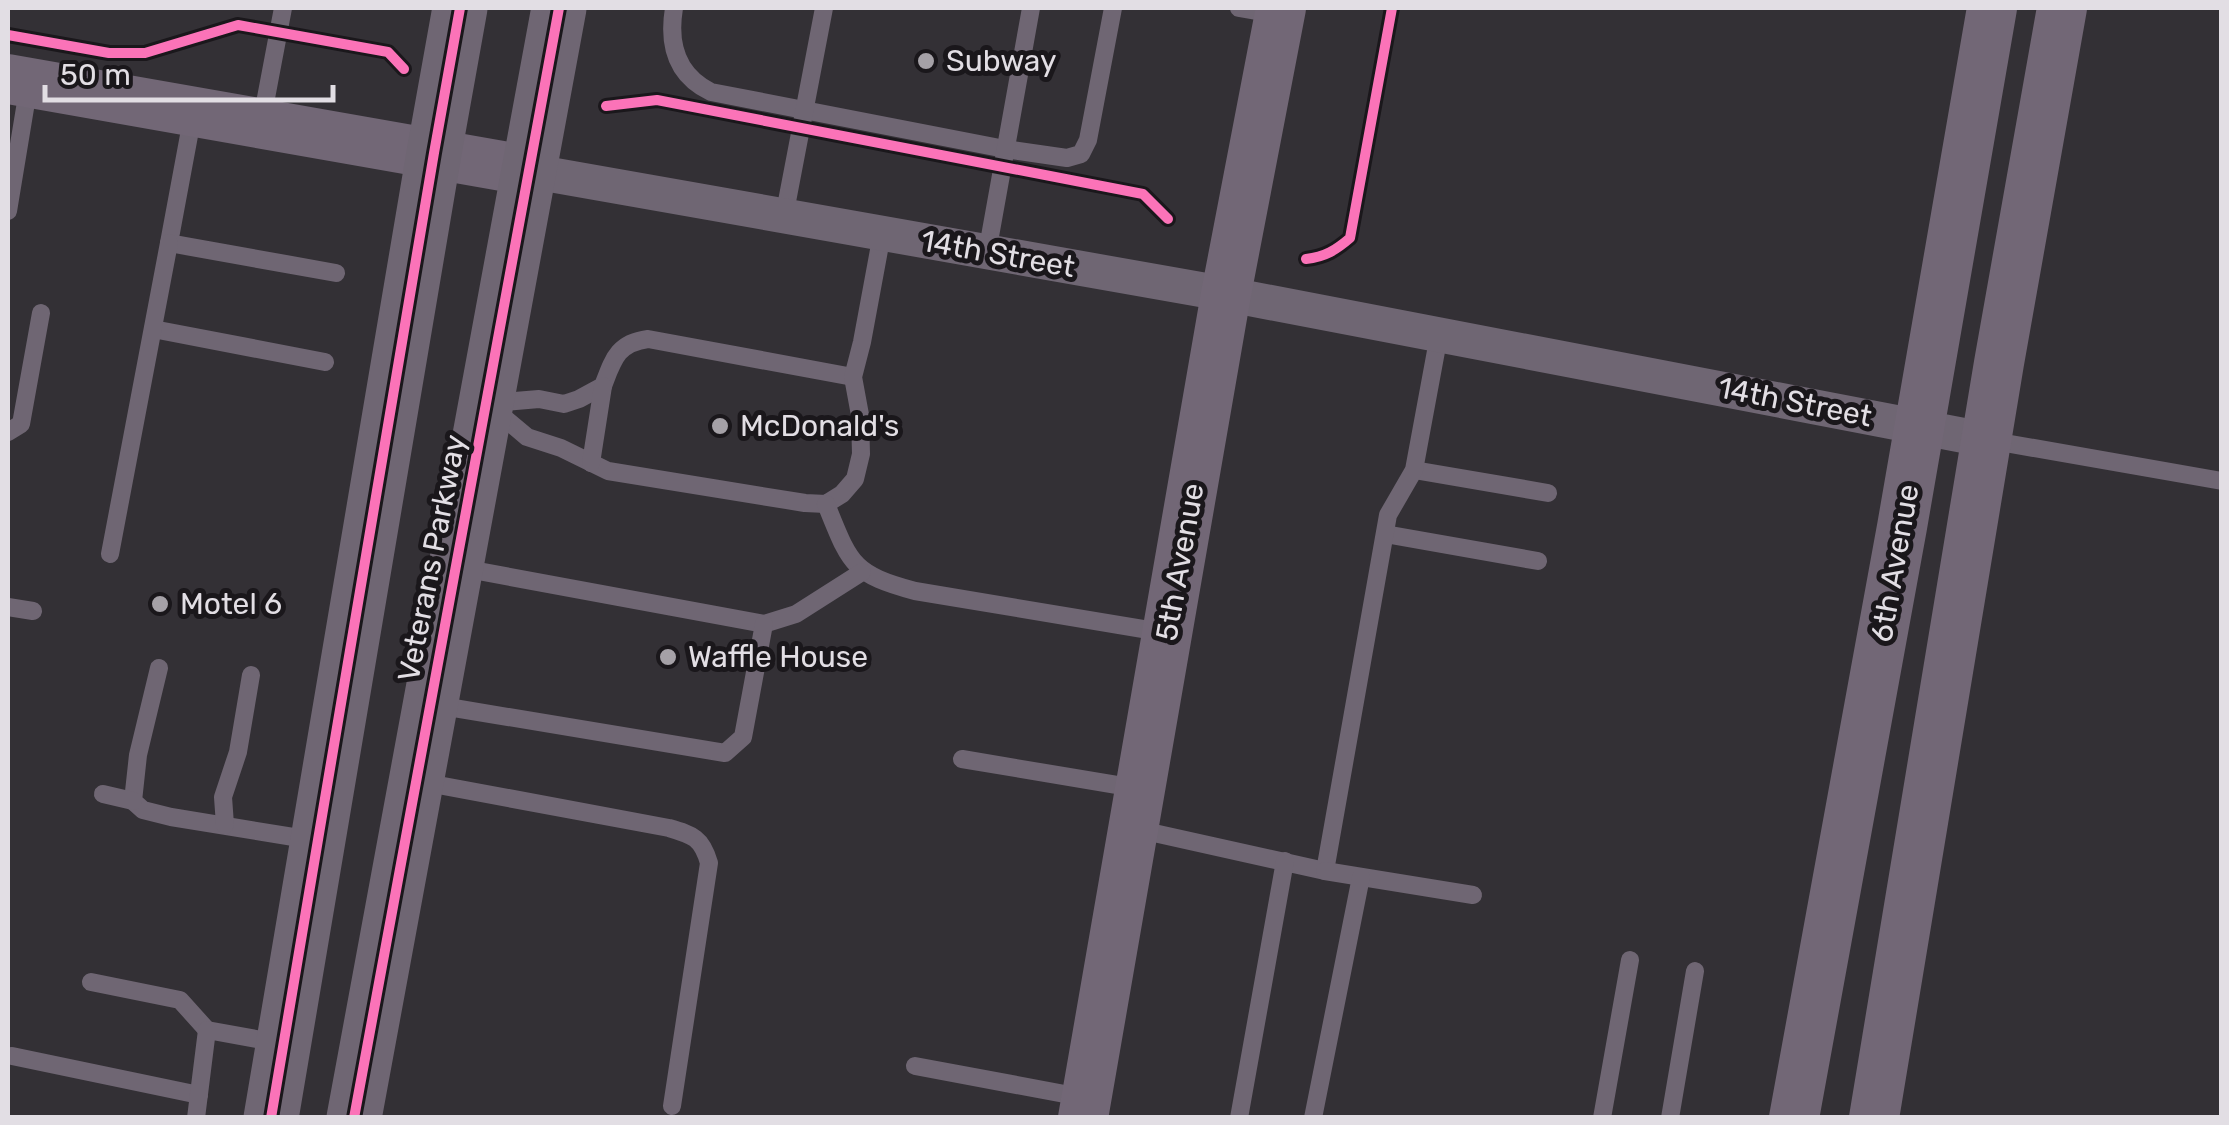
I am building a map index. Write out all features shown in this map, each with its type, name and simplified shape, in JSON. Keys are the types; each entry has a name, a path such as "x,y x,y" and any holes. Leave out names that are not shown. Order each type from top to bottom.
{"main road":[{"name":"Veterans Parkway","path":"271,1118 460,8"},
{"name":"Veterans Parkway","path":"354,1118 559,8"}],"street":[{"name":"6th Avenue","path":"1794,1118 1992,8"},
{"path":"1874,1118 2062,8"},
{"name":"5th Avenue","path":"1084,1108 1226,294 1267,10"},
{"name":"14th Street","path":"18,81 1226,294 1987,440"}],"lane":[{"path":"260,124 282,8"},
{"path":"674,8 670,27 679,66 694,84 710,92 1005,150 1067,158 1081,154 1088,140 1113,8"},
{"path":"784,218 824,8"},
{"path":"986,252 1031,8"},
{"path":"8,211 18,81"},
{"path":"110,554 193,113"},
{"path":"487,404 527,437 561,448 608,472 805,504 826,504 856,479 861,454 860,415 853,376 882,234"},
{"path":"169,243 336,273"},
{"path":"8,432 21,424 41,313"},
{"path":"153,328 325,362"},
{"path":"1325,870 1384,534 1388,516 1414,470 1439,335"},
{"path":"591,463 604,386 618,352 634,341 648,339 853,376"},
{"path":"487,404 539,398 564,404 604,386"},
{"path":"1987,440 2222,481"},
{"path":"1414,470 1548,493"},
{"path":"826,504 844,546 862,572 882,582 915,591 1167,633"},
{"path":"1384,534 1538,561"},
{"path":"456,567 764,624 796,614 862,572"},
{"path":"8,606 32,611"},
{"path":"430,704 725,752 743,737 764,624"},
{"path":"133,802 138,755 159,668"},
{"path":"225,826 223,797 238,752 252,675"},
{"path":"962,760 1137,809 1285,862 1473,895"},
{"path":"416,781 669,828 692,835 704,847 709,863 672,1106"},
{"path":"102,794 133,802 143,810 318,840"},
{"path":"1239,1118 1285,862"},
{"path":"1314,1118 1361,877"},
{"path":"1602,1118 1630,960"},
{"path":"1670,1118 1695,971"},
{"path":"91,982 180,1000 208,1030 284,1044"},
{"path":"196,1118 208,1030"},
{"path":"12,1056 199,1095"},
{"path":"915,1066 1084,1108"}],"cycle path":[{"path":"271,1118 460,8"},
{"path":"354,1118 559,8"},
{"path":"1306,259 1330,252 1350,238 1392,8"},
{"path":"8,35 109,53 145,53 238,25 388,52 404,69"},
{"path":"606,106 657,100 1143,194 1168,219"}],"place":[{"name":"Subway","path":"926,61"},
{"name":"McDonald's","path":"720,426"},
{"name":"Motel 6","path":"160,604"},
{"name":"Waffle House","path":"668,657"}]}
